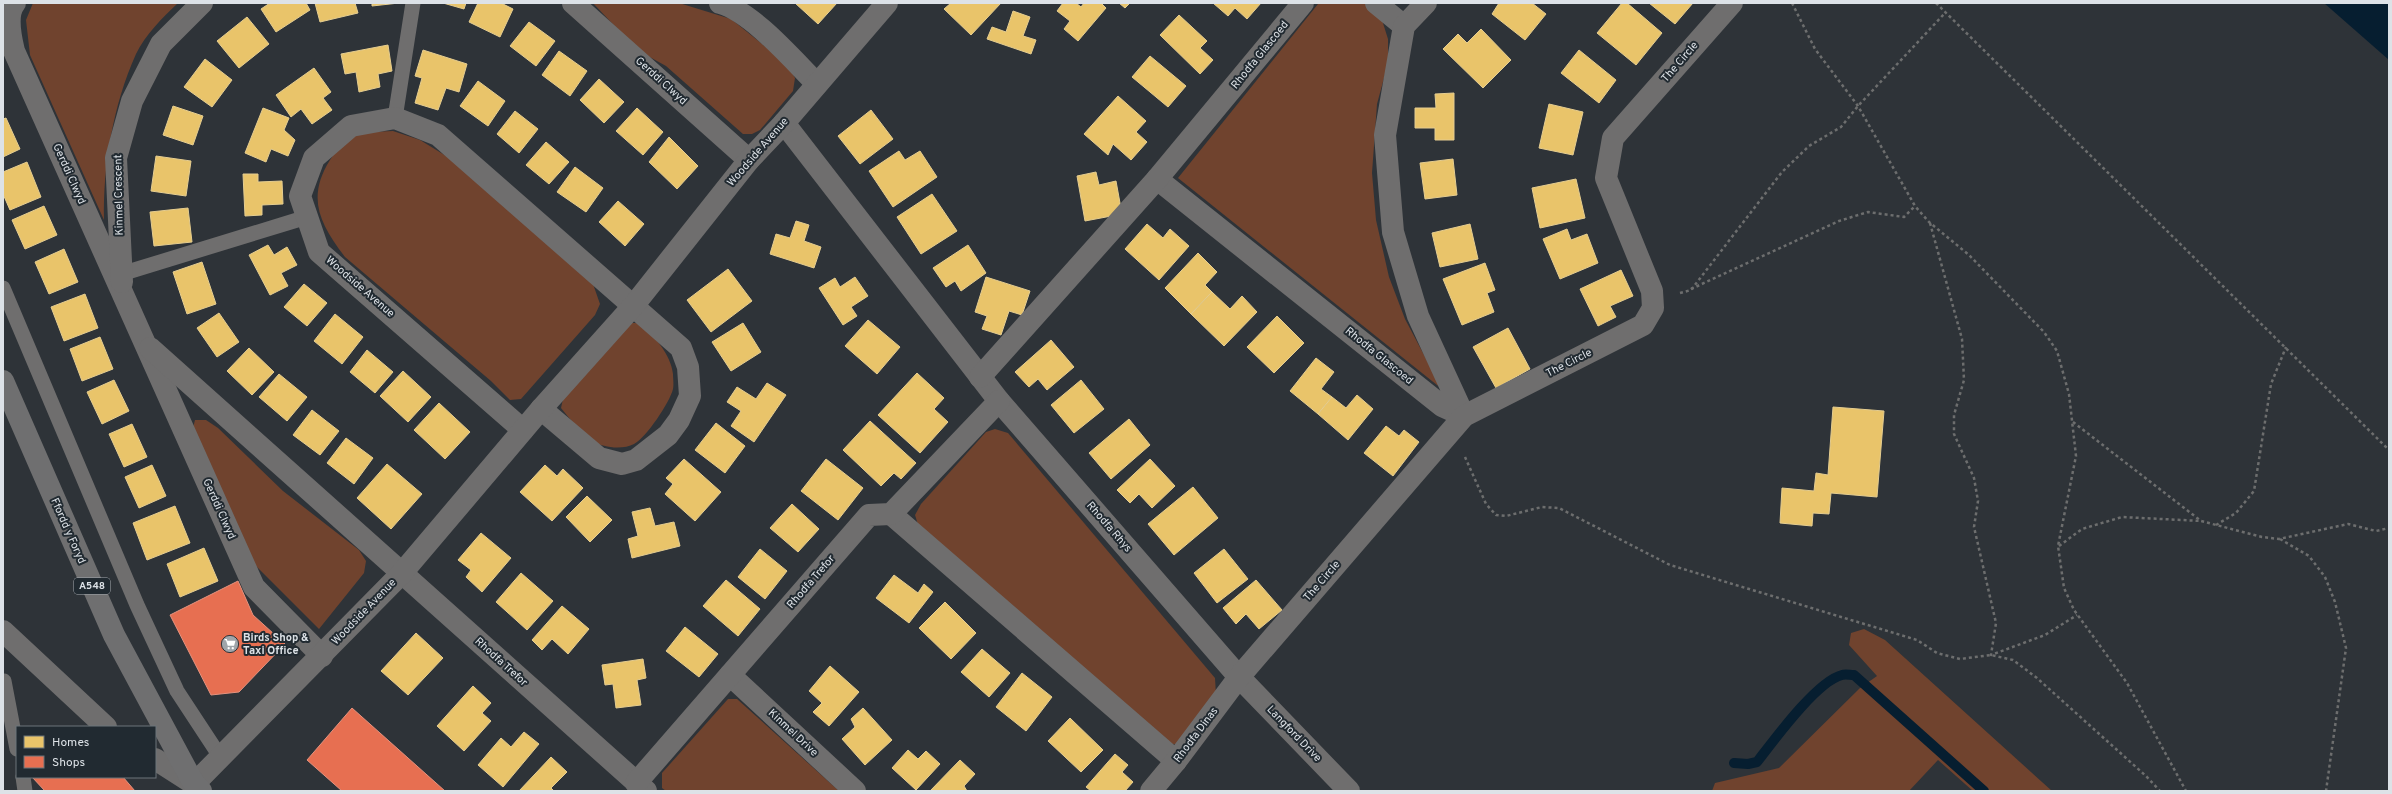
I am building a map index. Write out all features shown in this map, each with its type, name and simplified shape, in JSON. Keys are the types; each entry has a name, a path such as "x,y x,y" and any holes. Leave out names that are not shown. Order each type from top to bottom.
{"main road":[{"name":"Ffordd y Foryd","path":"3,381 114,635 198,788"}],"street":[{"name":"Gerddi Clwyd","path":"15,3 12,6 9,29 14,51 122,283 145,343 254,587 322,656"},
{"name":"Kinmel Crescent","path":"122,283 116,158 132,101 162,44 202,3"},
{"name":"Gerddi Clwyd","path":"572,3 749,160"},
{"path":"720,3 731,6 766,34 817,84"},
{"name":"Woodside Avenue","path":"198,788 221,758 402,573 541,408 634,305 749,160 784,124 887,3"},
{"name":"Rhodfa Glascoed","path":"1303,3 1158,180 1442,406 1459,423"},
{"path":"1376,3 1404,26"},
{"path":"1426,3 1404,26 1385,135 1393,232 1418,316 1459,423"},
{"name":"The Circle","path":"1239,677 1459,423 1643,325 1653,308 1652,291 1606,178 1613,138 1732,3"},
{"name":"Woodside Avenue","path":"395,118 351,126 314,158 300,196 318,252 523,430"},
{"path":"395,118 438,135 634,305 681,348 688,366 690,396 679,420 668,435 636,460 622,464 599,458 541,408"},
{"name":"Rhodfa Rhys","path":"784,124 999,401 1239,677"},
{"path":"980,376 1158,180"},
{"name":"Gerddi Clwyd","path":"145,343 402,573"},
{"path":"999,401 891,514 1176,762"},
{"name":"Rhodfa Trefor","path":"402,573 641,787 730,675 868,515 891,514"},
{"path":"3,631 105,726"},
{"name":"Kinmel Drive","path":"730,675 855,791"},
{"name":"Rhodfa Dinas","path":"1151,791 1176,762 1239,677"},
{"name":"Langford Drive","path":"1239,677 1349,791"},
{"path":"156,760 198,788"}],"lane":[{"path":"395,118 414,3"},
{"path":"122,283 307,217"},
{"path":"3,288 137,605 170,677 177,691 221,758"},
{"path":"4,681 16,744"},
{"path":"22,778 25,791"}],"path":[{"path":"1792,3 1815,49 1858,106 1915,206 1929,222 1969,255 2044,332 2057,352 2069,394 2076,456 2058,546 2064,588 2077,615 2127,684 2186,791"},
{"path":"1936,3 2389,450"},
{"path":"1691,290 1782,172 1809,146 1841,127 1858,106 1945,13"},
{"path":"1652,298 1691,290 1839,221 1868,212 1904,217 1915,206"},
{"path":"1929,222 1962,339 1964,380 1954,415 1954,434 1974,478 1978,501 1974,527 1996,624 1991,655"},
{"path":"2216,525 2236,513 2254,491 2271,384 2286,347"},
{"path":"2073,422 2201,521"},
{"path":"1459,423 1486,504 1496,515 1506,516 1542,507 1559,508 1670,565 1917,640 1937,653 1960,659 1991,655 2044,636 2077,615"},
{"path":"2058,546 2082,529 2122,518 2201,521 2262,537 2279,539 2348,524 2376,531 2389,528"},
{"path":"2279,539 2309,556 2325,577 2335,602 2346,648 2326,791"},
{"path":"1991,655 2013,660 2037,678 2146,776 2160,791"}],"shaded area":[{"path":"33,3 178,3 160,20 144,40 136,54 121,94 111,136 105,178 104,220 30,55 26,20"},
{"path":"593,3 679,3 731,19 787,64 795,78 793,91 760,130 752,134 743,134 666,66 637,50"},
{"path":"1364,3 1382,20 1388,39 1388,63 1377,104 1372,173 1376,220 1389,277 1405,319 1442,389 1178,178 1318,4"},
{"path":"393,131 420,140 451,159 593,284 600,304 595,315 521,399 510,400 491,381 345,257 336,245 323,222 319,210 319,187 323,174 336,150 345,141 356,135 372,132"},
{"path":"630,323 640,323 656,339 665,352 672,367 673,389 657,419 645,435 629,446 619,448 607,447 597,443 584,434 561,408 563,399"},
{"path":"195,420 206,420 218,428 283,491 359,550 366,561 364,573 319,629 254,564 193,428"},
{"path":"995,429 1008,433 1215,678 1216,695 1179,745 1167,743 919,528 915,515 921,504 986,432"},
{"path":"1864,629 1885,640 2052,791 1973,791 1938,760 1909,791 1712,791 1715,783 1779,768 1860,688 1877,676 1849,645 1851,633"},
{"path":"728,699 737,699 839,791 666,791 662,788 662,773"}],"water":[{"path":"2324,3 2389,3 2389,60"}],"building: Homes":[{"path":"270,3 306,3 310,10 276,32 261,9"},
{"path":"315,3 355,3 358,13 320,22"},
{"path":"372,3 399,3 372,6"},
{"path":"443,3 466,3 464,9"},
{"path":"478,3 501,3 513,9 500,37 469,22"},
{"path":"795,3 837,3 818,24"},
{"path":"951,3 1001,3 971,35 944,9"},
{"path":"1063,3 1076,3 1081,7 1084,3 1101,3 1106,8 1078,41 1064,29 1070,21 1057,11"},
{"path":"1119,3 1130,3 1125,8"},
{"path":"1213,3 1261,3 1247,19 1235,8 1228,16"},
{"path":"1499,3 1532,3 1546,14 1525,40 1492,14"},
{"path":"1622,3 1627,3 1662,33 1636,65 1597,33"},
{"path":"1649,3 1693,3 1675,24"},
{"path":"1013,11 1030,17 1023,36 1036,40 1031,54 987,39 992,27 1006,32"},
{"path":"1179,15 1207,41 1200,48 1213,60 1200,74 1160,35"},
{"path":"247,17 269,44 239,68 217,41"},
{"path":"529,22 555,41 536,66 510,46"},
{"path":"1481,29 1511,60 1483,88 1443,49 1458,34 1467,43"},
{"path":"388,45 392,71 378,74 380,87 359,92 356,72 345,74 341,54"},
{"path":"423,50 467,64 459,92 446,88 438,110 415,103 422,78 415,76"},
{"path":"1579,50 1616,80 1599,103 1561,73"},
{"path":"559,51 587,71 570,96 542,75"},
{"path":"1150,56 1186,86 1168,107 1132,77"},
{"path":"205,59 232,80 212,107 184,87"},
{"path":"314,68 331,92 323,98 332,110 312,124 301,109 291,117 276,95"},
{"path":"599,79 624,102 604,123 580,100"},
{"path":"478,81 505,101 488,126 460,106"},
{"path":"1454,93 1454,140 1435,140 1435,128 1415,128 1415,108 1436,108 1435,94"},
{"path":"1118,96 1146,121 1136,132 1147,142 1131,160 1113,144 1108,155 1084,134"},
{"path":"1549,104 1583,112 1573,155 1539,148"},
{"path":"173,106 203,116 193,145 163,135"},
{"path":"263,108 289,118 284,130 295,140 288,156 271,149 266,162 245,153"},
{"path":"637,108 663,132 643,155 616,131"},
{"path":"871,110 893,139 860,164 838,136"},
{"path":"515,111 538,129 519,153 497,134"},
{"path":"6,118 20,149 3,157 3,119"},
{"path":"669,137 698,166 677,189 649,162"},
{"path":"546,142 569,162 549,184 526,165"},
{"path":"899,151 905,160 920,151 937,177 893,207 869,171"},
{"path":"156,156 191,161 186,196 151,191"},
{"path":"1453,159 1457,195 1425,199 1420,163"},
{"path":"27,162 41,197 10,210 3,194 3,172"},
{"path":"575,167 603,188 586,212 557,192"},
{"path":"1096,172 1099,185 1116,181 1122,214 1085,221 1077,176"},
{"path":"243,174 258,174 258,182 282,181 283,204 262,205 262,215 245,216"},
{"path":"1576,179 1585,218 1540,228 1532,188"},
{"path":"932,194 957,231 921,254 897,217"},
{"path":"618,201 644,224 625,246 599,222"},
{"path":"44,206 57,235 25,249 12,220"},
{"path":"188,208 192,242 154,246 150,212"},
{"path":"796,221 809,225 804,241 821,247 814,268 770,254 776,234 790,238"},
{"path":"1147,224 1163,238 1170,229 1189,246 1159,280 1125,249"},
{"path":"1470,224 1478,259 1440,267 1432,233"},
{"path":"1567,229 1571,240 1587,234 1598,263 1560,279 1543,239"},
{"path":"268,245 274,255 287,247 297,265 281,273 288,286 270,295 249,255"},
{"path":"968,245 986,273 961,291 955,281 946,287 933,268"},
{"path":"64,249 78,282 49,294 35,262"},
{"path":"1198,253 1217,272 1205,285 1212,292 1191,314 1165,288"},
{"path":"202,262 216,304 187,314 173,272"},
{"path":"1485,263 1495,290 1487,293 1494,312 1462,325 1443,279"},
{"path":"728,269 752,301 711,332 687,300"},
{"path":"1621,270 1633,296 1610,306 1616,317 1598,326 1580,289"},
{"path":"855,277 868,296 851,307 857,316 843,325 819,288 835,278 840,287"},
{"path":"986,277 1030,291 1022,315 1009,311 1001,335 982,329 987,316 975,312"},
{"path":"304,284 327,303 307,326 284,307"},
{"path":"1212,292 1230,309 1242,296 1257,312 1224,346 1191,314"},
{"path":"85,294 98,328 64,341 51,307"},
{"path":"219,313 239,342 217,357 197,328"},
{"path":"335,314 363,337 342,364 314,341"},
{"path":"1277,316 1304,343 1274,373 1247,347"},
{"path":"868,320 900,347 877,374 845,346"},
{"path":"743,323 761,352 731,371 712,342"},
{"path":"1508,328 1530,369 1496,388 1473,347"},
{"path":"100,337 113,369 82,381 70,349"},
{"path":"1051,340 1074,367 1047,390 1038,379 1029,387 1015,372"},
{"path":"249,348 274,372 252,395 227,371"},
{"path":"367,350 393,372 375,393 350,372"},
{"path":"1316,358 1334,372 1321,389 1332,397 1318,414 1290,391"},
{"path":"403,371 431,397 408,422 380,396"},
{"path":"917,373 944,398 934,409 948,422 920,453 878,415"},
{"path":"279,374 307,397 287,421 259,397"},
{"path":"114,380 129,411 102,424 87,392"},
{"path":"1081,380 1104,409 1074,433 1051,405"},
{"path":"767,383 786,395 754,442 731,426 741,411 727,402 737,387 756,399"},
{"path":"1357,395 1373,409 1348,440 1318,414 1332,397 1346,408"},
{"path":"439,403 470,432 445,459 414,430"},
{"path":"1833,407 1884,411 1877,497 1831,493 1829,514 1813,513 1812,526 1780,523 1782,488 1814,491 1816,473 1828,475"},
{"path":"312,410 339,431 320,455 293,435"},
{"path":"1129,419 1150,445 1111,479 1089,453"},
{"path":"870,421 916,463 901,479 894,473 881,486 843,450"},
{"path":"716,423 745,446 725,473 695,450"},
{"path":"132,424 147,457 124,467 109,434"},
{"path":"1386,426 1399,436 1404,430 1419,442 1393,476 1364,453"},
{"path":"346,438 373,458 354,484 327,463"},
{"path":"684,459 721,492 695,521 665,494 673,484 666,478"},
{"path":"826,459 863,488 838,520 801,491"},
{"path":"1150,459 1175,486 1152,508 1139,494 1130,503 1117,490"},
{"path":"387,464 422,494 391,529 357,498"},
{"path":"152,465 166,496 139,508 125,477"},
{"path":"545,465 557,476 563,469 583,488 552,521 520,492"},
{"path":"1193,487 1218,518 1174,555 1148,524"},
{"path":"587,496 612,520 590,542 566,517"},
{"path":"792,504 819,529 798,552 770,528"},
{"path":"175,506 190,543 147,560 133,523"},
{"path":"650,508 655,526 674,522 680,546 632,558 628,539 638,536 632,512"},
{"path":"481,533 511,558 482,592 466,577 471,570 458,560"},
{"path":"204,548 218,581 180,597 167,564"},
{"path":"760,549 787,571 765,599 738,577"},
{"path":"1224,549 1248,579 1217,603 1194,573"},
{"path":"521,573 553,601 527,630 496,602"},
{"path":"894,575 918,593 924,584 933,592 909,623 876,598"},
{"path":"726,580 760,609 738,636 703,606"},
{"path":"1256,580 1282,610 1259,629 1246,614 1236,624 1223,608"},
{"path":"945,602 976,633 951,659 919,628"},
{"path":"562,606 589,629 568,654 552,639 542,650 532,640"},
{"path":"685,627 718,654 699,677 666,651"},
{"path":"416,633 443,658 408,695 381,671"},
{"path":"982,649 1010,673 989,697 961,672"},
{"path":"643,659 646,678 637,680 641,705 616,708 613,684 605,685 602,665"},
{"path":"830,666 859,692 829,726 813,712 822,703 809,691"},
{"path":"1022,673 1052,697 1026,731 996,707"},
{"path":"473,686 491,703 482,713 491,721 464,751 437,726"},
{"path":"863,708 892,740 865,765 842,739 855,727 851,719"},
{"path":"1070,718 1103,750 1081,772 1048,741"},
{"path":"524,732 539,744 503,787 478,765 501,738 511,747"},
{"path":"908,750 918,759 926,751 940,764 916,790 892,768"},
{"path":"1115,754 1128,765 1122,772 1133,782 1125,791 1091,791 1086,787"},
{"path":"551,757 567,772 551,788 554,791 519,791"},
{"path":"960,760 975,774 964,786 967,791 930,791"}],"building: Shops":[{"path":"238,581 253,615 285,644 239,692 211,695 170,615"},
{"path":"352,708 445,791 342,791 307,760"},
{"path":"33,778 124,778 135,791 45,791"}],"waterway":[{"path":"1734,763 1748,764 1757,762 1796,712 1821,688 1842,675 1854,675 1984,791"}],"place":[{"name":"Birds Shop & Taxi Office","path":"230,644"}]}
